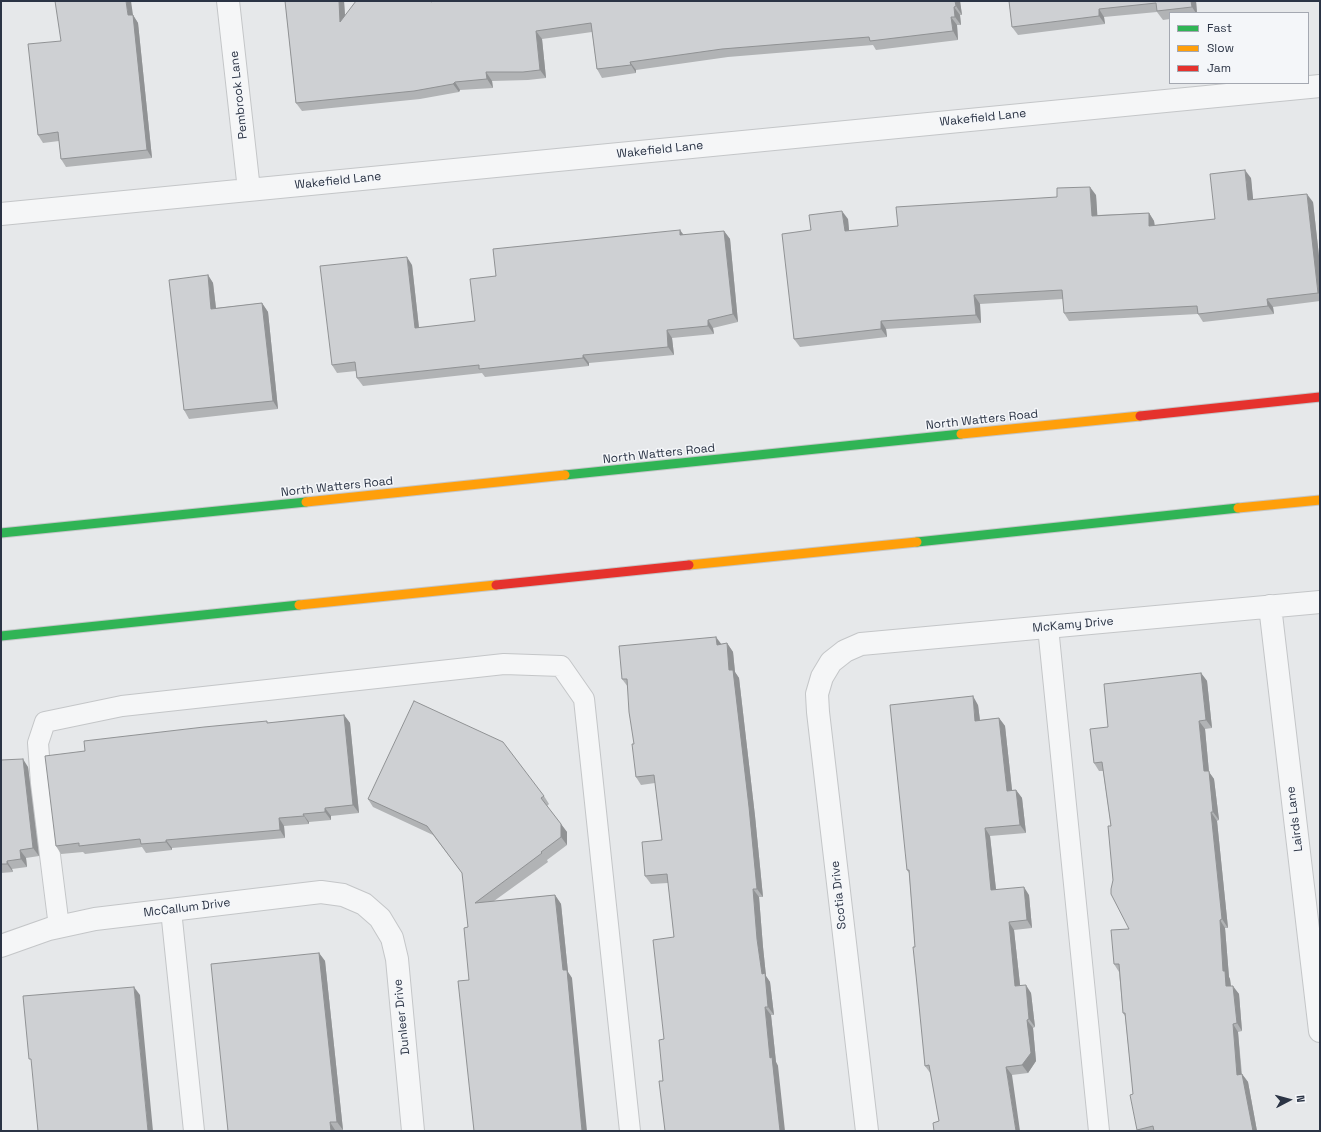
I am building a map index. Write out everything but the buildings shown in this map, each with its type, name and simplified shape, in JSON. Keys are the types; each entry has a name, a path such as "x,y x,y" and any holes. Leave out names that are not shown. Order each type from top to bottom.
{"main road":[{"name":"North Watters Road","path":"1,533 1320,398"},
{"path":"1,636 1320,500"}],"street":[{"name":"Pembrook Lane","path":"228,1 249,190"},
{"name":"Wakefield Lane","path":"1,214 1320,86"},
{"name":"McKamy Drive","path":"831,662 845,651 861,644 1320,602"},
{"name":"Lairds Lane","path":"1270,606 1320,1031"},
{"name":"Scotia Drive","path":"831,662 822,677 817,694 818,712 866,1131"},
{"name":"McCallum Drive","path":"1,946 49,929 95,919 321,892 343,895 364,904 372,911"},
{"name":"Dunleer Drive","path":"372,911 380,918 392,938 397,959 413,1131"}],"lane":[{"path":"1048,627 1099,1131"},
{"path":"59,927 38,743 45,722 122,706 504,664 561,666 584,699 630,1131"},
{"path":"171,910 194,1131"}],"traffic: fast":[{"path":"565,475 961,434"},
{"path":"1,533 306,502"},
{"path":"917,542 1238,508"},
{"path":"1,636 299,605"}],"traffic: slow":[{"path":"961,434 1140,416"},
{"path":"306,502 565,475"},
{"path":"1238,508 1320,500"},
{"path":"689,565 917,542"},
{"path":"299,605 496,585"}],"traffic: jam":[{"path":"1140,416 1320,397"},
{"path":"496,585 689,565"}]}
